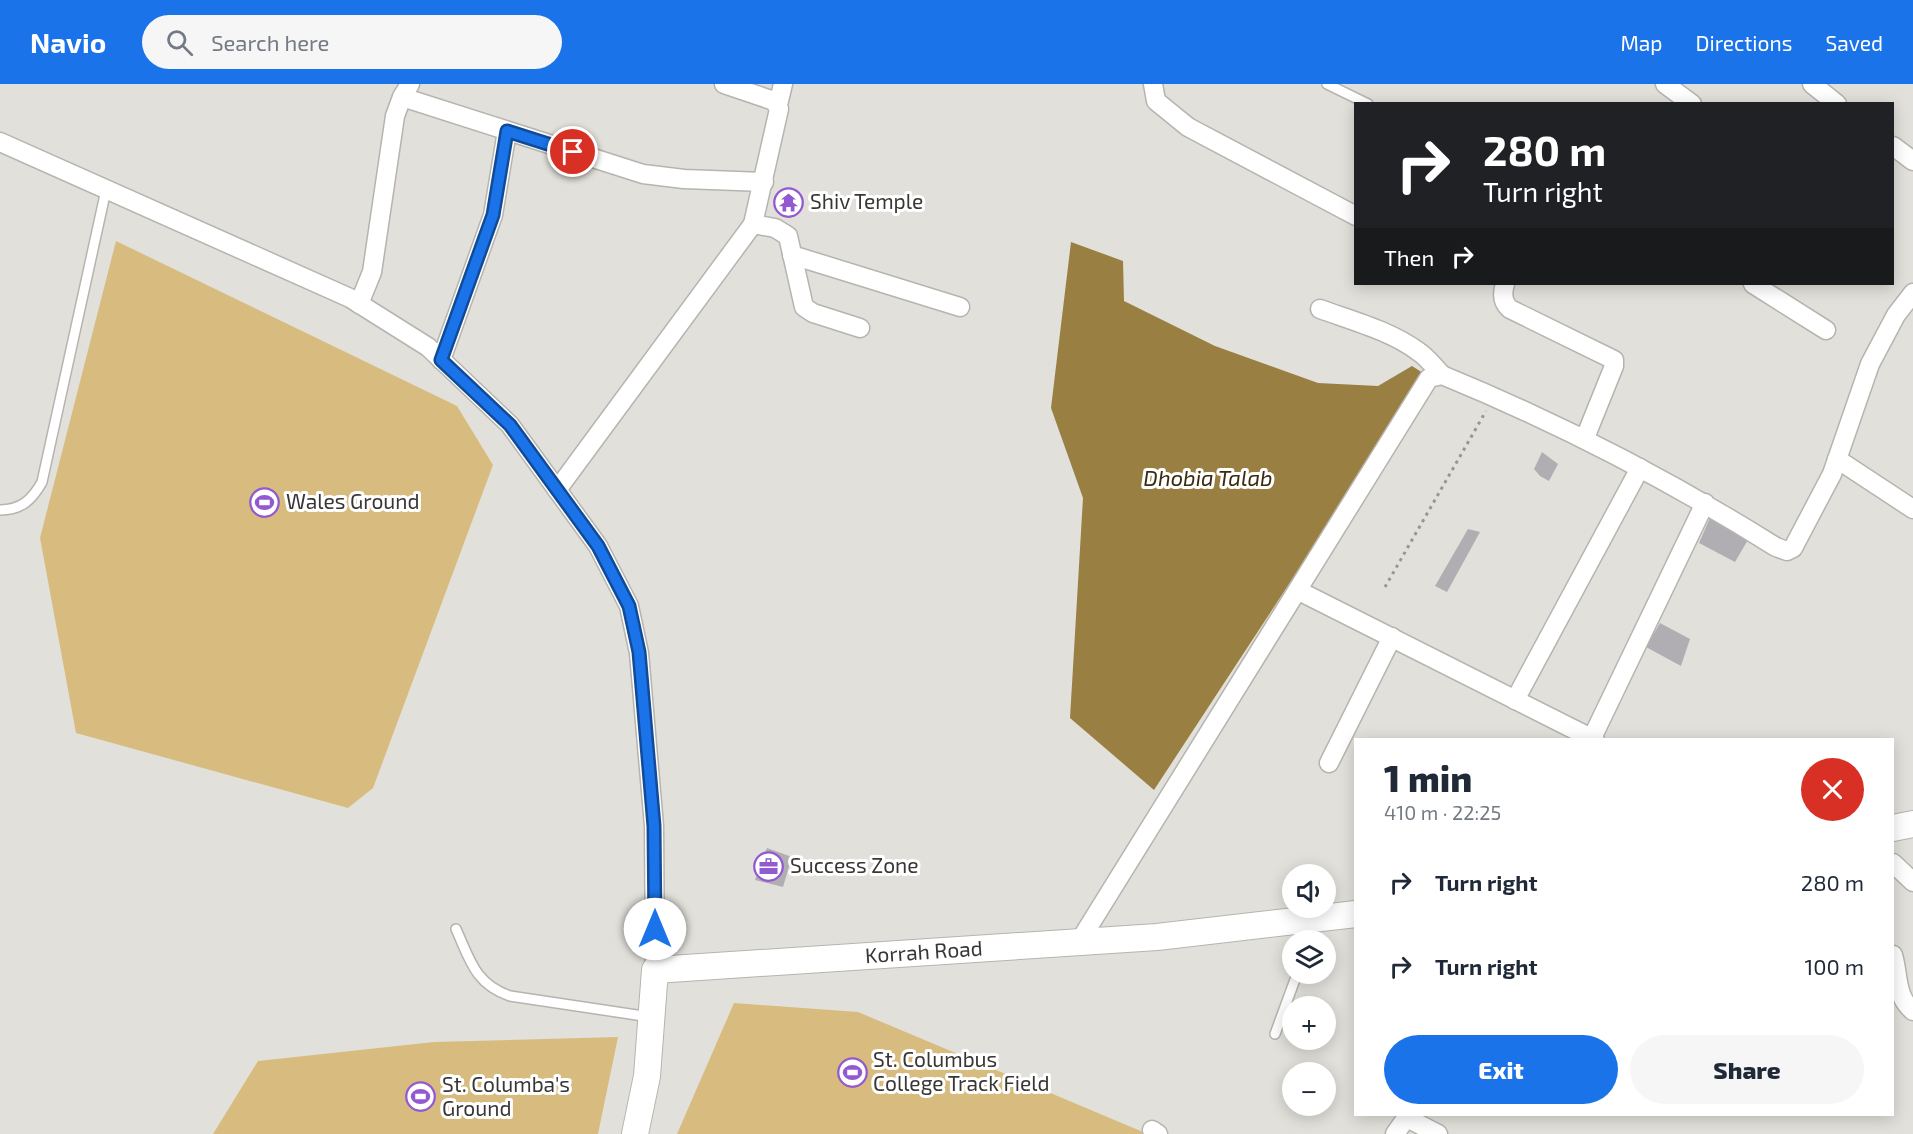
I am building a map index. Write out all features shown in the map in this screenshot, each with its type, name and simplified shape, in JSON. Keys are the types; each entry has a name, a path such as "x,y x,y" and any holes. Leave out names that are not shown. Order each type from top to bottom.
{"main road":[{"path":"1894,828 1913,824"},
{"name":"Korrah Road","path":"1309,930 1354,915"},
{"name":"Korrah Road","path":"655,970 1157,937 1282,931"},
{"path":"635,1134 647,1076 655,970"}],"street":[{"path":"724,84 774,101 778,105"},
{"path":"557,490 753,224 764,182 783,84"},
{"path":"1153,84 1156,100 1188,127 1354,215"},
{"path":"1665,84 1689,102"},
{"path":"1812,84 1834,102"},
{"path":"359,304 372,272 390,140 406,90 507,131 618,167 663,178 764,182"},
{"path":"441,360 493,215 507,131"},
{"path":"0,142 359,304 428,347 510,425 598,546 629,606 639,652 654,826 655,970"},
{"path":"1894,147 1913,161"},
{"path":"753,224 785,233 790,242 804,307 813,313 860,328"},
{"path":"792,255 960,307"},
{"path":"1506,285 1504,304 1510,309 1614,360 1614,366 1585,438"},
{"path":"1755,285 1826,330"},
{"path":"1320,309 1380,331 1410,346 1420,352 1442,375 1585,438 1705,503 1776,547 1790,550 1832,474 1870,364 1896,315 1913,293"},
{"path":"1079,942 1299,591 1426,382 1432,376 1442,375"},
{"path":"1837,459 1913,509"},
{"path":"1515,700 1640,468"},
{"path":"1593,738 1705,503"},
{"path":"1299,591 1591,738"},
{"path":"1329,763 1392,638"},
{"path":"1894,864 1913,882"},
{"path":"1894,961 1899,991 1903,1001 1913,1011"},
{"path":"1395,1134 1408,1116 1438,1134"}],"lane":[{"path":"1327,84 1364,102"},
{"path":"0,510 23,506 37,492 42,482 106,190"},
{"path":"456,929 480,978 496,991 510,996 653,1018"},
{"path":"1275,1034 1293,984"}],"path":[{"path":"1385,587 1494,397"}],"shaded area":[{"name":"Wales Ground","path":"116,241 457,406 493,465 373,788 348,808 76,733 40,538"},
{"name":"St. Columbus College Track Field","path":"734,1003 858,1012 1143,1132 1142,1134 677,1134"},
{"name":"St. Columba's Ground","path":"618,1037 598,1134 213,1134 258,1061 434,1042"}],"water":[{"name":"Dhobia Talab","path":"1071,242 1123,261 1124,301 1215,346 1318,383 1378,386 1412,366 1426,375 1154,790 1070,718 1083,498 1051,408"}],"building":[{"path":"1542,452 1558,464 1549,481 1534,469"},
{"path":"1713,511 1752,533 1735,562 1699,543"},
{"path":"1468,529 1480,532 1447,592 1435,586"},
{"path":"1660,623 1690,639 1681,666 1646,647"},
{"path":"767,848 792,857 783,887 755,880"}],"place":[{"name":"Shiv Temple","path":"789,202"},
{"name":"Wales Ground","path":"265,502"},
{"name":"Success Zone","path":"769,866"},
{"name":"St. Columbus College Track Field","path":"852,1072"},
{"name":"St. Columba's Ground","path":"421,1097"}],"route":[{"path":"573,152 507,131 498,196 488,233 441,360 510,425 598,546 629,606 639,652 654,826 655,929"}]}
